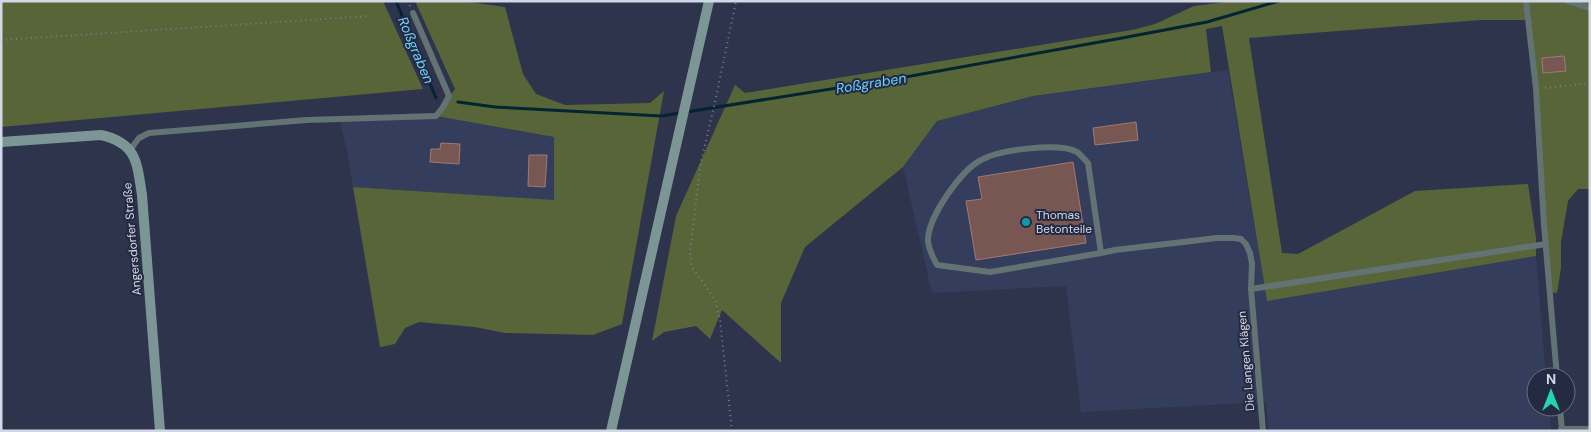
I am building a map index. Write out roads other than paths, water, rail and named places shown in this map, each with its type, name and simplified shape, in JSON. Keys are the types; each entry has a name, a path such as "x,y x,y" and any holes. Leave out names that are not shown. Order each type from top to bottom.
{"main road":[{"path":"611,431 709,1"},
{"path":"1,142 101,135 115,138 130,150"},
{"name":"Angersdorfer Straße","path":"130,150 138,166 142,195 160,431"}],"lane":[{"path":"1526,1 1536,89 1556,367"},
{"path":"1567,1 1590,8"},
{"path":"130,150 139,138 150,133 307,120 436,116 448,96 413,13"},
{"path":"1062,147 1078,153 1088,163 1101,253 990,272 937,265 930,251 928,238 935,215 964,171 982,159 1007,152 1062,147"},
{"name":"Die Langen Klägen","path":"1101,253 1217,238 1241,239 1246,244 1250,253 1251,289 1263,431"},
{"path":"1251,289 1546,244"},
{"path":"1560,417 1561,430 1590,429"}],"waterway":[{"name":"Roßgraben","path":"396,1 436,98"},
{"name":"Roßgraben","path":"458,102 495,107 661,116 900,78 1122,38 1207,22 1279,1"}],"place":[{"name":"Thomas Betonteile","path":"1026,222"}]}
